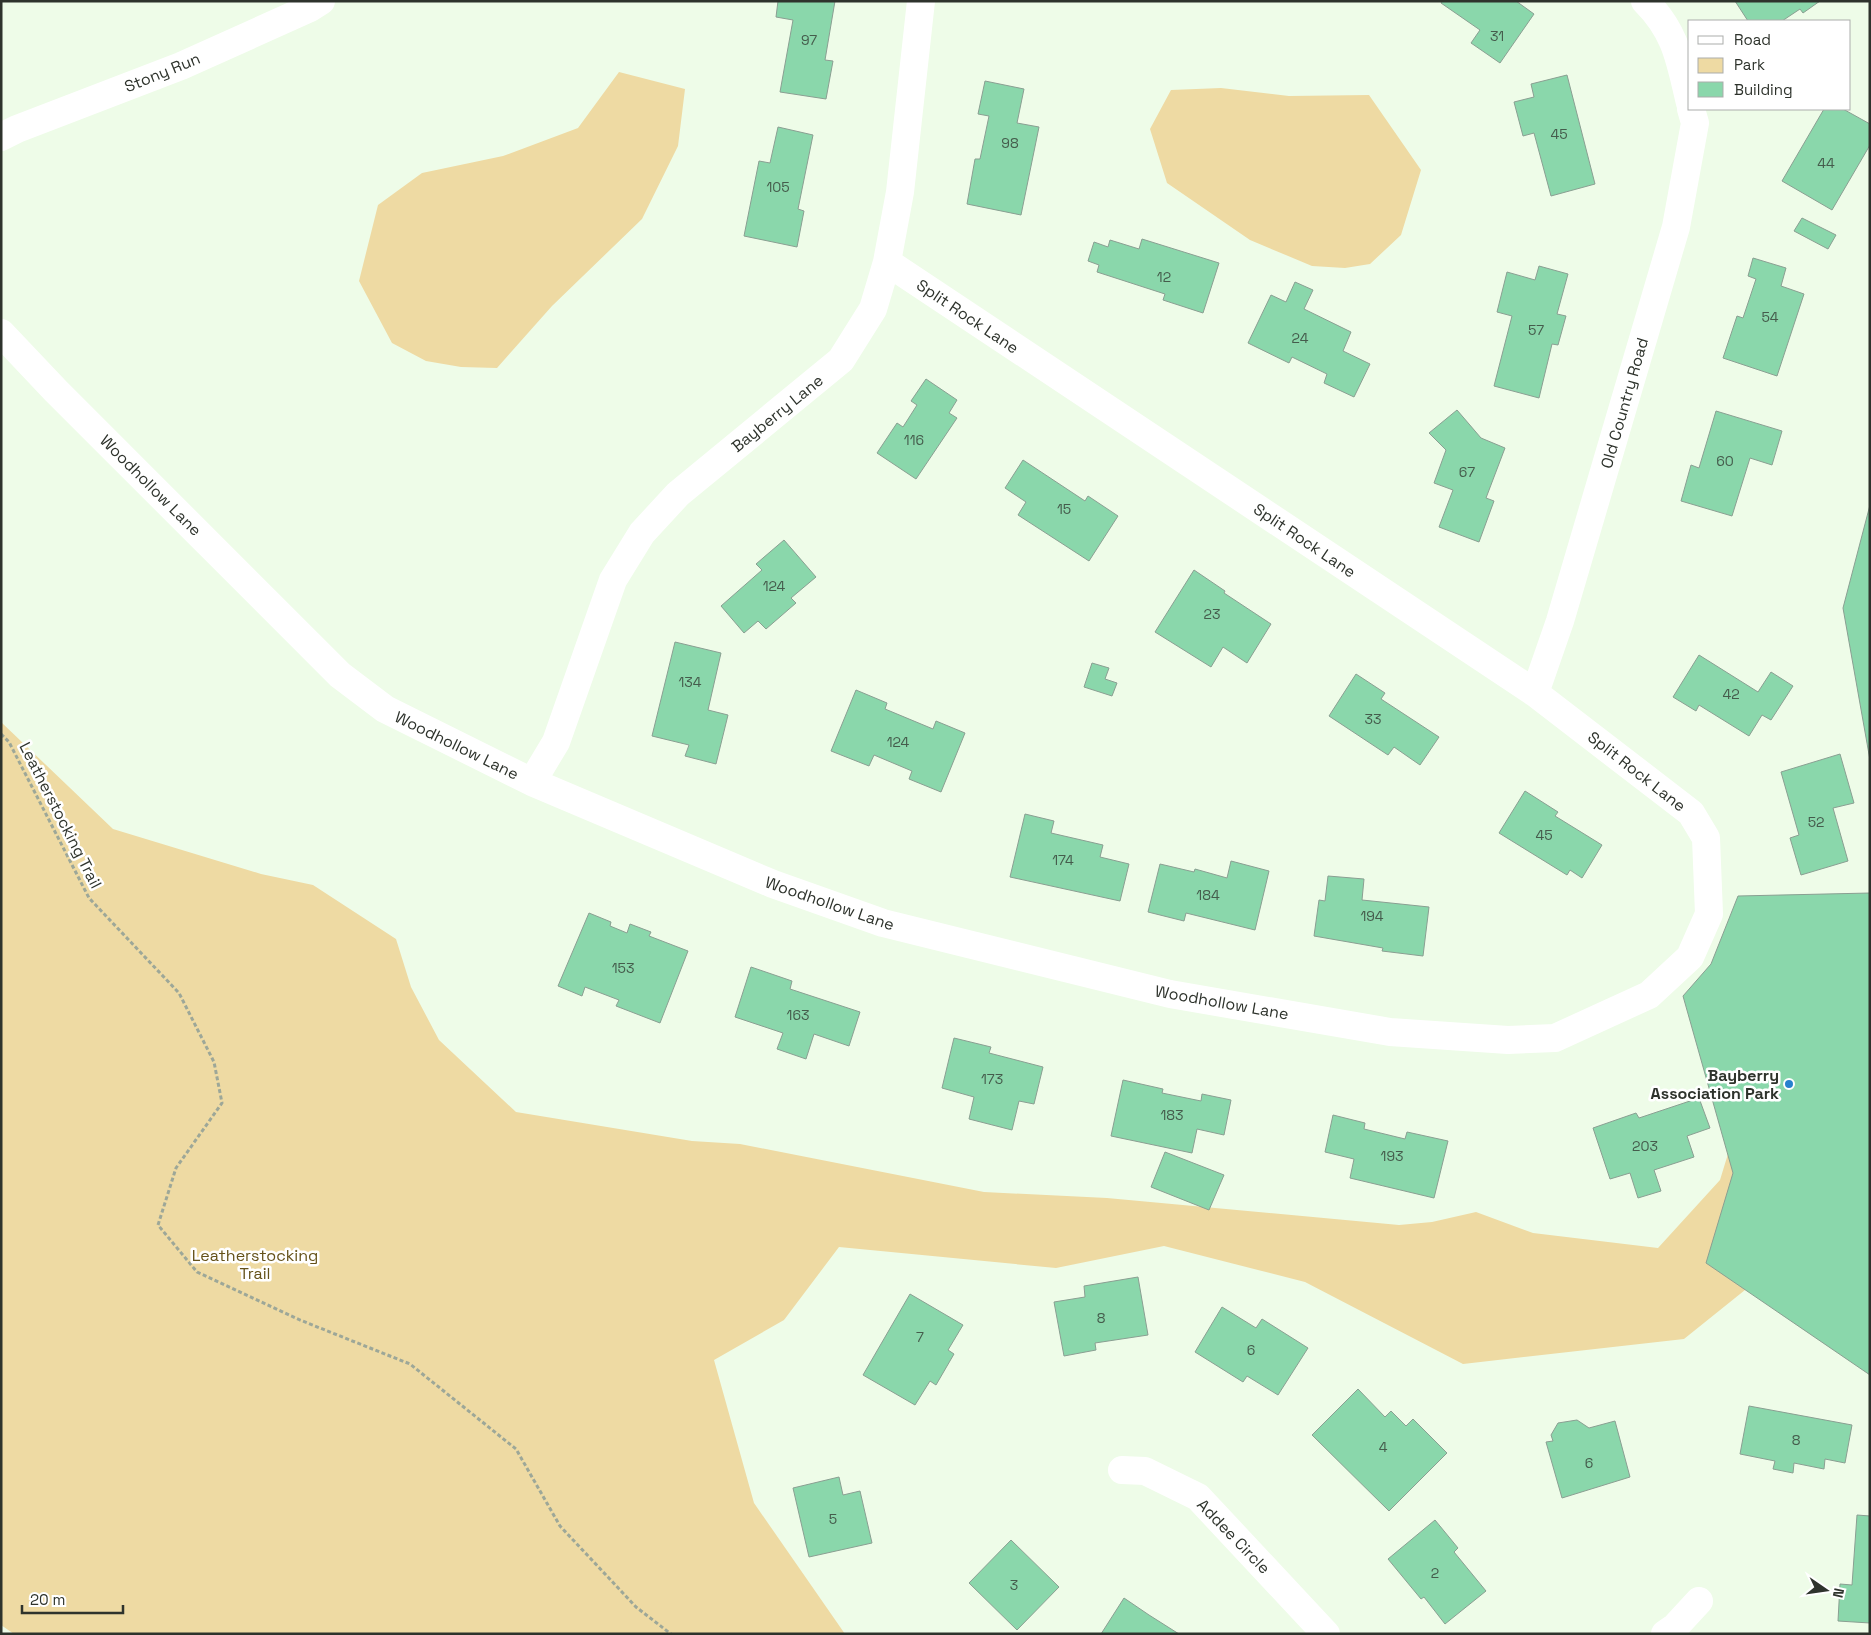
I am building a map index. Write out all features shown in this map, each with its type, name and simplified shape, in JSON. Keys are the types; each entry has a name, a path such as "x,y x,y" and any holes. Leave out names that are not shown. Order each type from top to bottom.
{"street":[{"name":"Stony Run","path":"1,137 17,129 181,66 310,8 320,1"},
{"name":"Bayberry Lane","path":"532,782 556,742 614,580 642,533 678,494 841,360 873,309 887,262 900,192 921,1"},
{"path":"1646,1 1660,16 1676,47 1688,95"},
{"name":"Old Country Road","path":"1535,693 1563,612 1676,227 1694,123 1691,110"},
{"name":"Split Rock Lane","path":"887,262 1535,693 1691,813 1706,838"},
{"name":"Woodhollow Lane","path":"1,333 56,391 340,674 385,710 532,782 773,884 883,923 1170,994 1390,1032 1508,1040 1555,1038 1649,995 1690,957 1709,914 1706,838"},
{"name":"Addee Circle","path":"1122,1470 1145,1471 1198,1497 1326,1634"},
{"path":"1665,1634 1675,1627 1699,1601"}],"path":[{"name":"Leatherstocking Trail","path":"1,734 9,742 89,898 179,993 214,1062 222,1103 176,1168 158,1225 197,1272 300,1320 410,1364 516,1449 560,1526 636,1607 671,1634"}],"green space":[{"path":"619,72 685,89 678,146 642,219 552,306 497,368 461,367 426,361 392,343 359,281 378,205 422,173 503,156 578,128"},
{"path":"1221,88 1289,96 1369,95 1421,170 1401,235 1370,264 1345,268 1312,266 1250,240 1167,183 1150,129 1171,90"},
{"name":"Leatherstocking Trail","path":"1,722 113,829 261,874 313,885 396,939 411,987 439,1040 516,1112 692,1141 740,1144 984,1192 1107,1198 1399,1225 1432,1222 1476,1212 1533,1233 1658,1248 1720,1180 1739,1118 1806,1241 1684,1339 1463,1364 1305,1282 1164,1246 1056,1268 839,1247 784,1320 714,1360 754,1503 845,1634 14,1634 1,1625"}],"building":[{"path":"778,1 835,1 825,60 833,61 826,99 780,92 793,20 776,17"},
{"path":"1442,1 1516,1 1534,14 1500,63 1471,43 1480,30 1441,3"},
{"path":"1735,1 1820,1 1803,13 1800,9 1784,20 1747,20"},
{"path":"1567,75 1595,184 1551,196 1534,133 1523,136 1514,102 1534,97 1531,84"},
{"path":"985,81 1024,89 1017,123 1039,127 1021,215 967,204 975,159 980,159 989,116 978,114"},
{"path":"1823,110 1845,110 1870,124 1870,145 1832,210 1782,181"},
{"path":"778,127 813,135 798,209 804,211 797,247 744,236 759,161 770,163"},
{"path":"1802,218 1836,235 1828,249 1794,231"},
{"path":"1142,239 1219,263 1203,313 1163,300 1165,294 1097,272 1099,265 1088,261 1094,242 1108,247 1110,240 1139,249"},
{"path":"1753,258 1786,268 1781,286 1804,294 1777,376 1723,358 1737,316 1743,318 1756,279 1748,276"},
{"path":"1539,266 1568,274 1557,314 1566,316 1558,345 1552,344 1539,398 1494,386 1512,316 1497,312 1507,272 1535,280"},
{"path":"1295,282 1313,290 1304,309 1351,332 1343,351 1370,364 1354,397 1324,383 1327,374 1292,357 1289,363 1248,343 1271,295 1286,302"},
{"path":"926,379 957,400 949,413 957,418 916,479 877,453 897,423 903,427 917,405 911,401"},
{"path":"1457,410 1481,438 1505,448 1486,498 1494,501 1479,542 1439,527 1453,490 1434,483 1446,450 1429,433"},
{"path":"1716,411 1782,431 1772,465 1750,458 1732,516 1681,501 1691,465 1699,468"},
{"path":"1023,460 1085,501 1088,496 1118,516 1089,561 1018,515 1026,502 1005,488"},
{"path":"1870,505 1870,760 1843,608"},
{"path":"784,540 816,577 791,598 796,603 766,629 758,621 744,633 721,606 762,570 756,564"},
{"path":"1194,570 1225,591 1224,593 1271,624 1247,663 1223,647 1211,667 1155,632"},
{"path":"675,642 721,653 708,710 728,715 716,764 685,756 689,745 652,736"},
{"path":"1699,655 1758,692 1771,672 1793,686 1771,720 1762,715 1749,736 1699,705 1696,711 1673,697"},
{"path":"1092,663 1109,668 1105,679 1117,683 1112,696 1084,687"},
{"path":"1356,674 1385,693 1381,699 1439,737 1420,765 1394,747 1388,755 1329,716"},
{"path":"856,690 887,703 885,709 933,729 936,721 965,733 941,792 909,779 912,771 874,755 869,766 831,751"},
{"path":"1840,754 1854,803 1833,808 1848,861 1801,875 1790,838 1799,835 1781,772"},
{"path":"1525,791 1558,812 1555,816 1602,845 1582,878 1570,870 1567,875 1499,833"},
{"path":"1025,814 1054,821 1051,833 1103,845 1100,857 1129,864 1120,901 1010,877"},
{"path":"1231,861 1269,871 1255,930 1186,913 1184,921 1148,912 1160,864 1194,872 1195,869 1227,878"},
{"path":"1328,876 1364,879 1362,900 1429,907 1423,956 1382,951 1383,948 1314,936 1319,900 1325,901"},
{"name":"Bayberry Association Park","path":"1870,893 1870,1375 1706,1263 1733,1173 1683,996 1711,964 1738,896"},
{"path":"589,913 611,922 610,926 627,933 630,924 651,932 649,936 688,951 660,1023 616,1006 619,1000 585,987 582,996 558,986"},
{"path":"751,967 792,981 790,989 860,1012 849,1046 814,1034 806,1059 777,1049 783,1033 735,1017"},
{"path":"954,1038 991,1047 989,1053 1043,1067 1034,1104 1019,1101 1012,1130 969,1119 974,1097 942,1088"},
{"path":"1123,1080 1163,1089 1162,1093 1201,1101 1202,1094 1231,1100 1224,1135 1197,1129 1192,1153 1111,1136"},
{"path":"1699,1098 1710,1128 1687,1136 1694,1157 1654,1170 1661,1191 1638,1198 1630,1173 1610,1179 1593,1128 1636,1113 1639,1118"},
{"path":"1333,1115 1365,1123 1364,1129 1405,1139 1407,1132 1448,1141 1434,1198 1350,1178 1354,1159 1325,1152"},
{"path":"1165,1152 1224,1175 1209,1210 1151,1187"},
{"path":"1138,1277 1148,1335 1095,1343 1096,1350 1064,1356 1054,1302 1085,1297 1084,1286"},
{"path":"910,1294 963,1325 948,1350 954,1354 936,1385 930,1381 915,1405 863,1375"},
{"path":"1222,1307 1256,1328 1262,1319 1308,1348 1278,1395 1247,1376 1243,1382 1195,1352"},
{"path":"1358,1389 1385,1417 1391,1411 1406,1426 1413,1419 1447,1453 1389,1511 1312,1435"},
{"path":"1749,1406 1852,1425 1845,1463 1825,1459 1824,1469 1794,1463 1793,1473 1773,1469 1775,1461 1740,1454"},
{"path":"1577,1420 1589,1428 1615,1421 1630,1477 1562,1498 1546,1442 1553,1441 1551,1435 1558,1423"},
{"path":"839,1477 843,1495 860,1491 872,1543 809,1557 793,1488"},
{"path":"1857,1515 1870,1516 1870,1623 1838,1621 1840,1584 1852,1585"},
{"path":"1435,1520 1458,1548 1454,1552 1486,1591 1445,1624 1424,1597 1421,1599 1388,1559"},
{"path":"1011,1540 1059,1587 1017,1630 969,1583"},
{"path":"1124,1598 1149,1615 1179,1634 1101,1634"}],"place":[{"name":"Bayberry Association Park","path":"1789,1084"}]}
